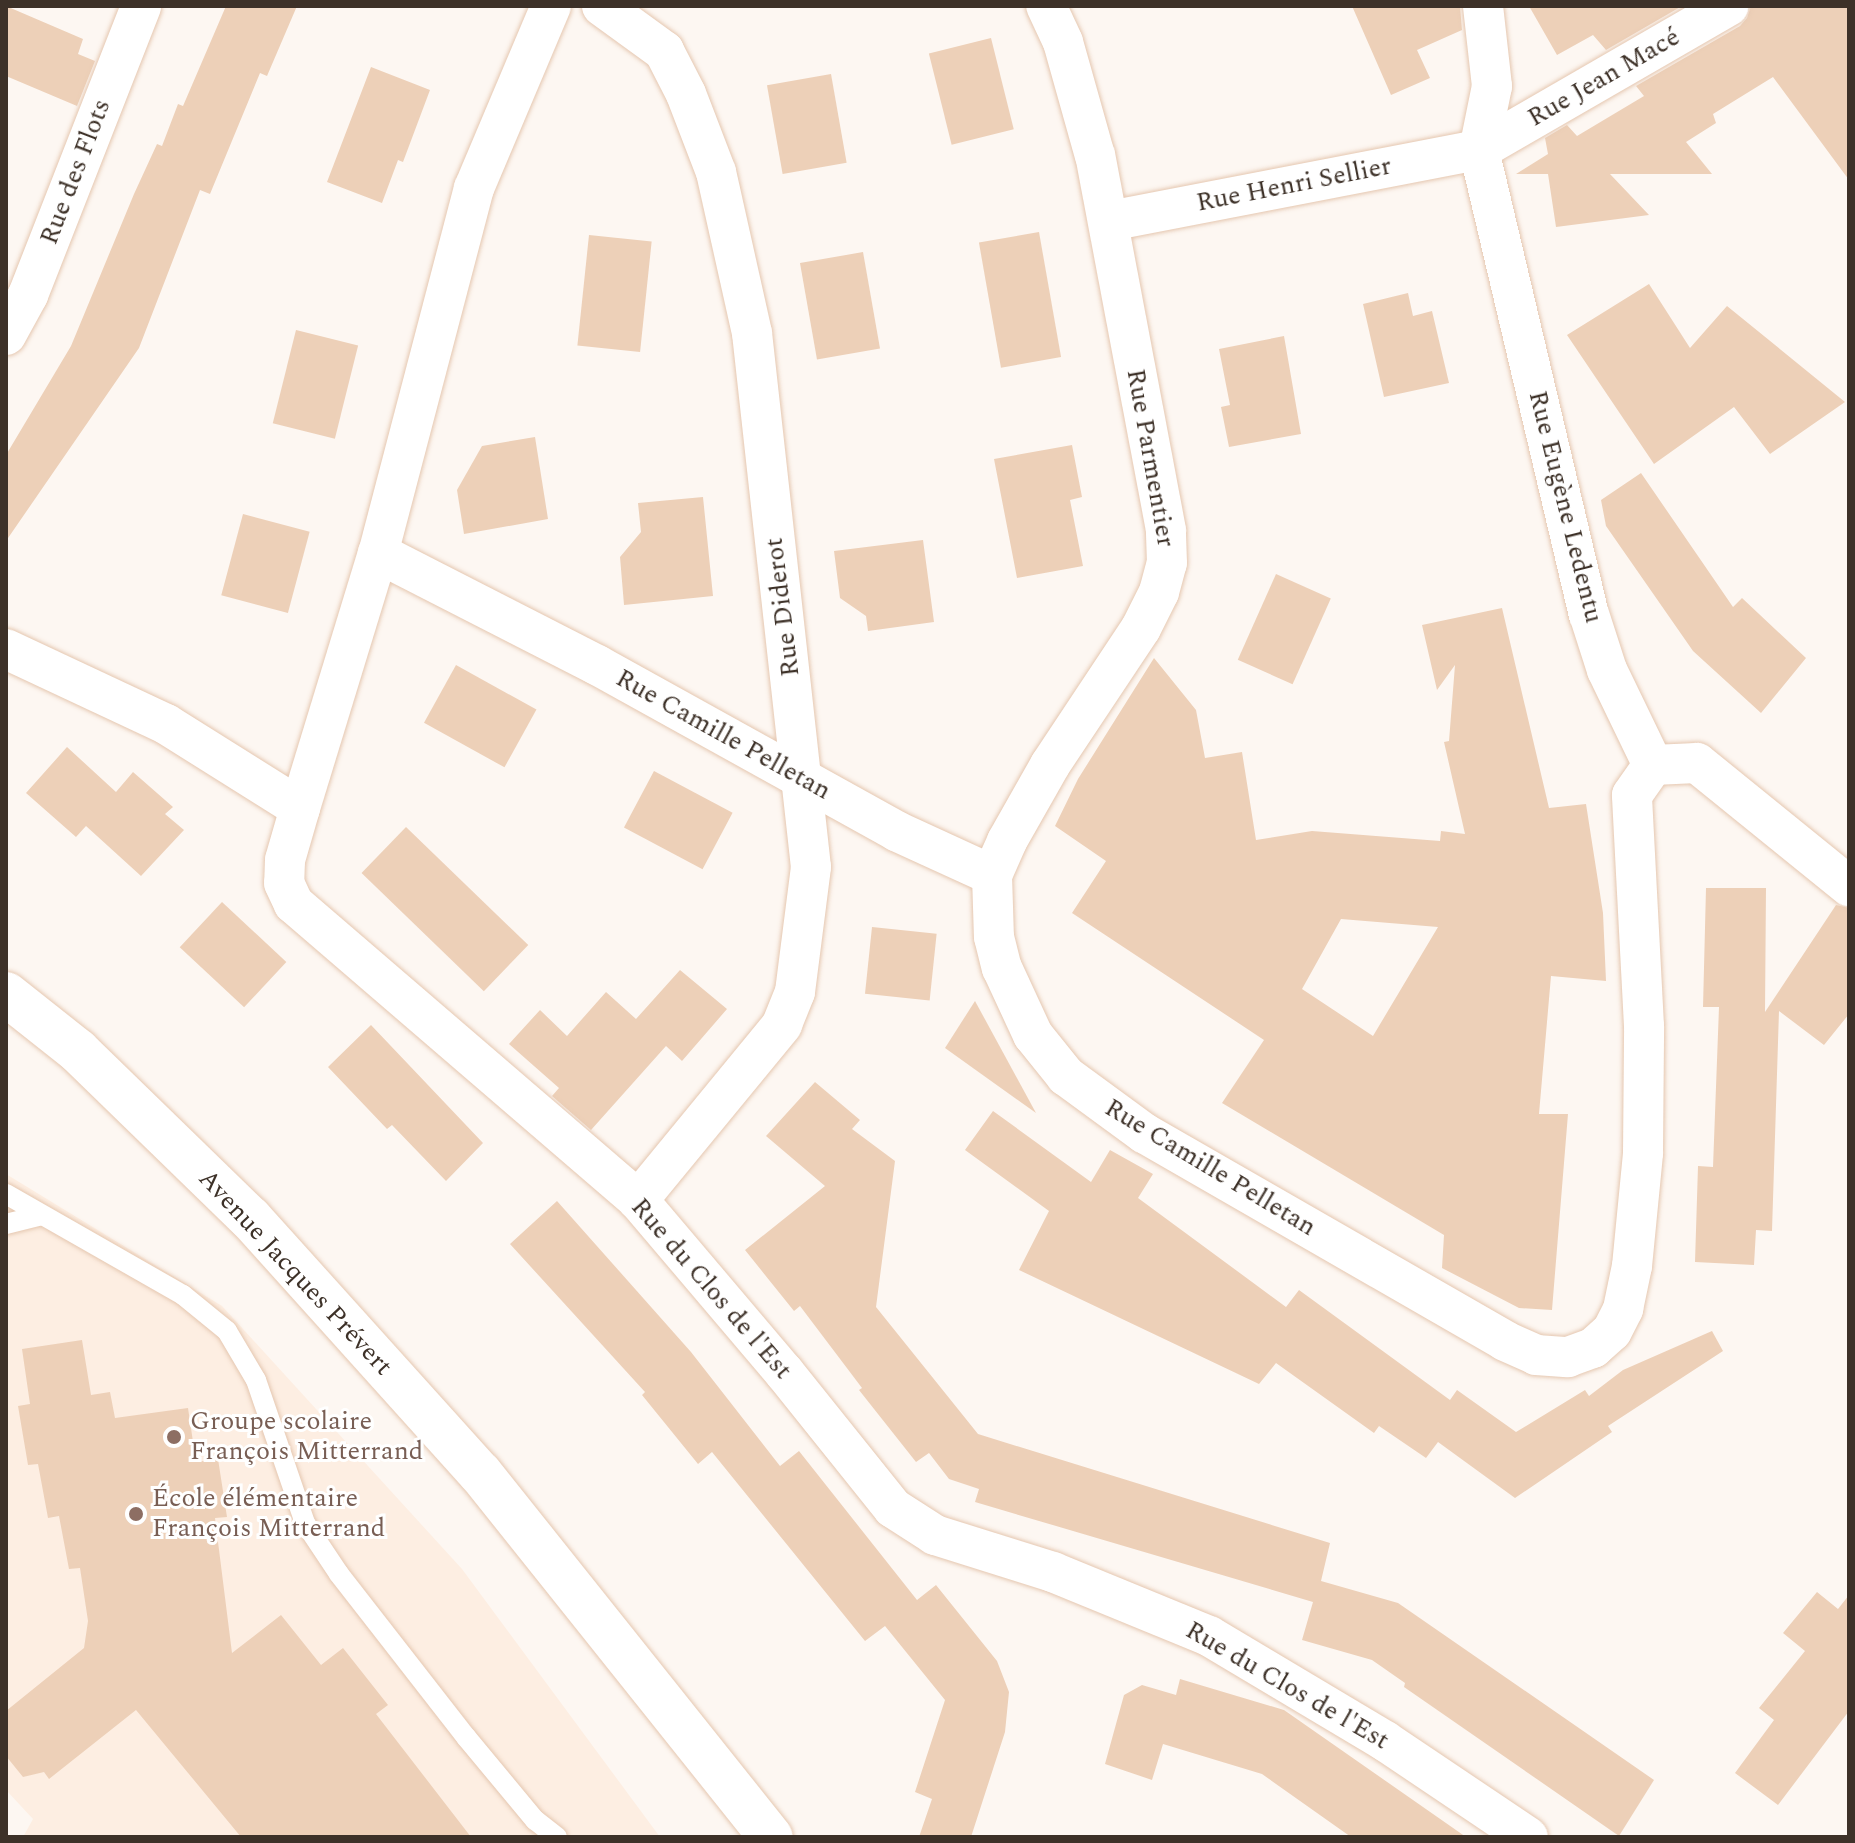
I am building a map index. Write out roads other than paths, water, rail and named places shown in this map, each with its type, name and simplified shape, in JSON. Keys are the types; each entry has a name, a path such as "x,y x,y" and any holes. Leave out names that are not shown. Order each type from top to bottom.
{"main road":[{"name":"Avenue Jacques Prévert","path":"6,994 78,1051 250,1218 480,1473 771,1837"}],"street":[{"name":"Rue des Flots","path":"6,335 28,295 141,6"},
{"path":"6,649 166,724 300,808 378,553 474,188 551,6"},
{"name":"Rue Diderot","path":"602,6 664,51 686,94 716,172 752,333 804,780 811,867 795,992 782,1025 638,1200"},
{"name":"Rue Parmentier","path":"992,875 1007,841 1050,765 1141,628 1159,592 1167,563 1166,530 1095,156 1067,56 1046,6"},
{"name":"Rue Eugène Ledentu","path":"1483,6 1492,86 1479,150 1589,614 1607,670 1653,765"},
{"name":"Rue Jean Macé","path":"1479,150 1728,6"},
{"name":"Rue Henri Sellier","path":"1109,221 1479,150"},
{"name":"Rue Camille Pelletan","path":"378,553 597,665 896,831 992,875 994,937 1002,968 1033,1035 1066,1076 1144,1133 1505,1341 1536,1355 1568,1357 1593,1348 1612,1331 1623,1309 1632,1266 1643,1153 1644,1042 1632,795 1653,765"},
{"path":"1653,765 1697,763 1849,886"},
{"name":"Rue du Clos de l'Est","path":"300,808 285,860 284,883 294,904 638,1200 784,1372 893,1508 935,1535 1053,1572 1209,1636 1385,1741 1528,1837"}],"lane":[{"path":"6,1194 39,1216 183,1295 227,1331 256,1380 305,1523 313,1536 466,1737 535,1820 557,1837"},
{"path":"6,1224 39,1216"}],"place":[{"name":"Groupe scolaire François Mitterrand","path":"174,1437"},
{"name":"École élémentaire François Mitterrand","path":"136,1514"}]}
